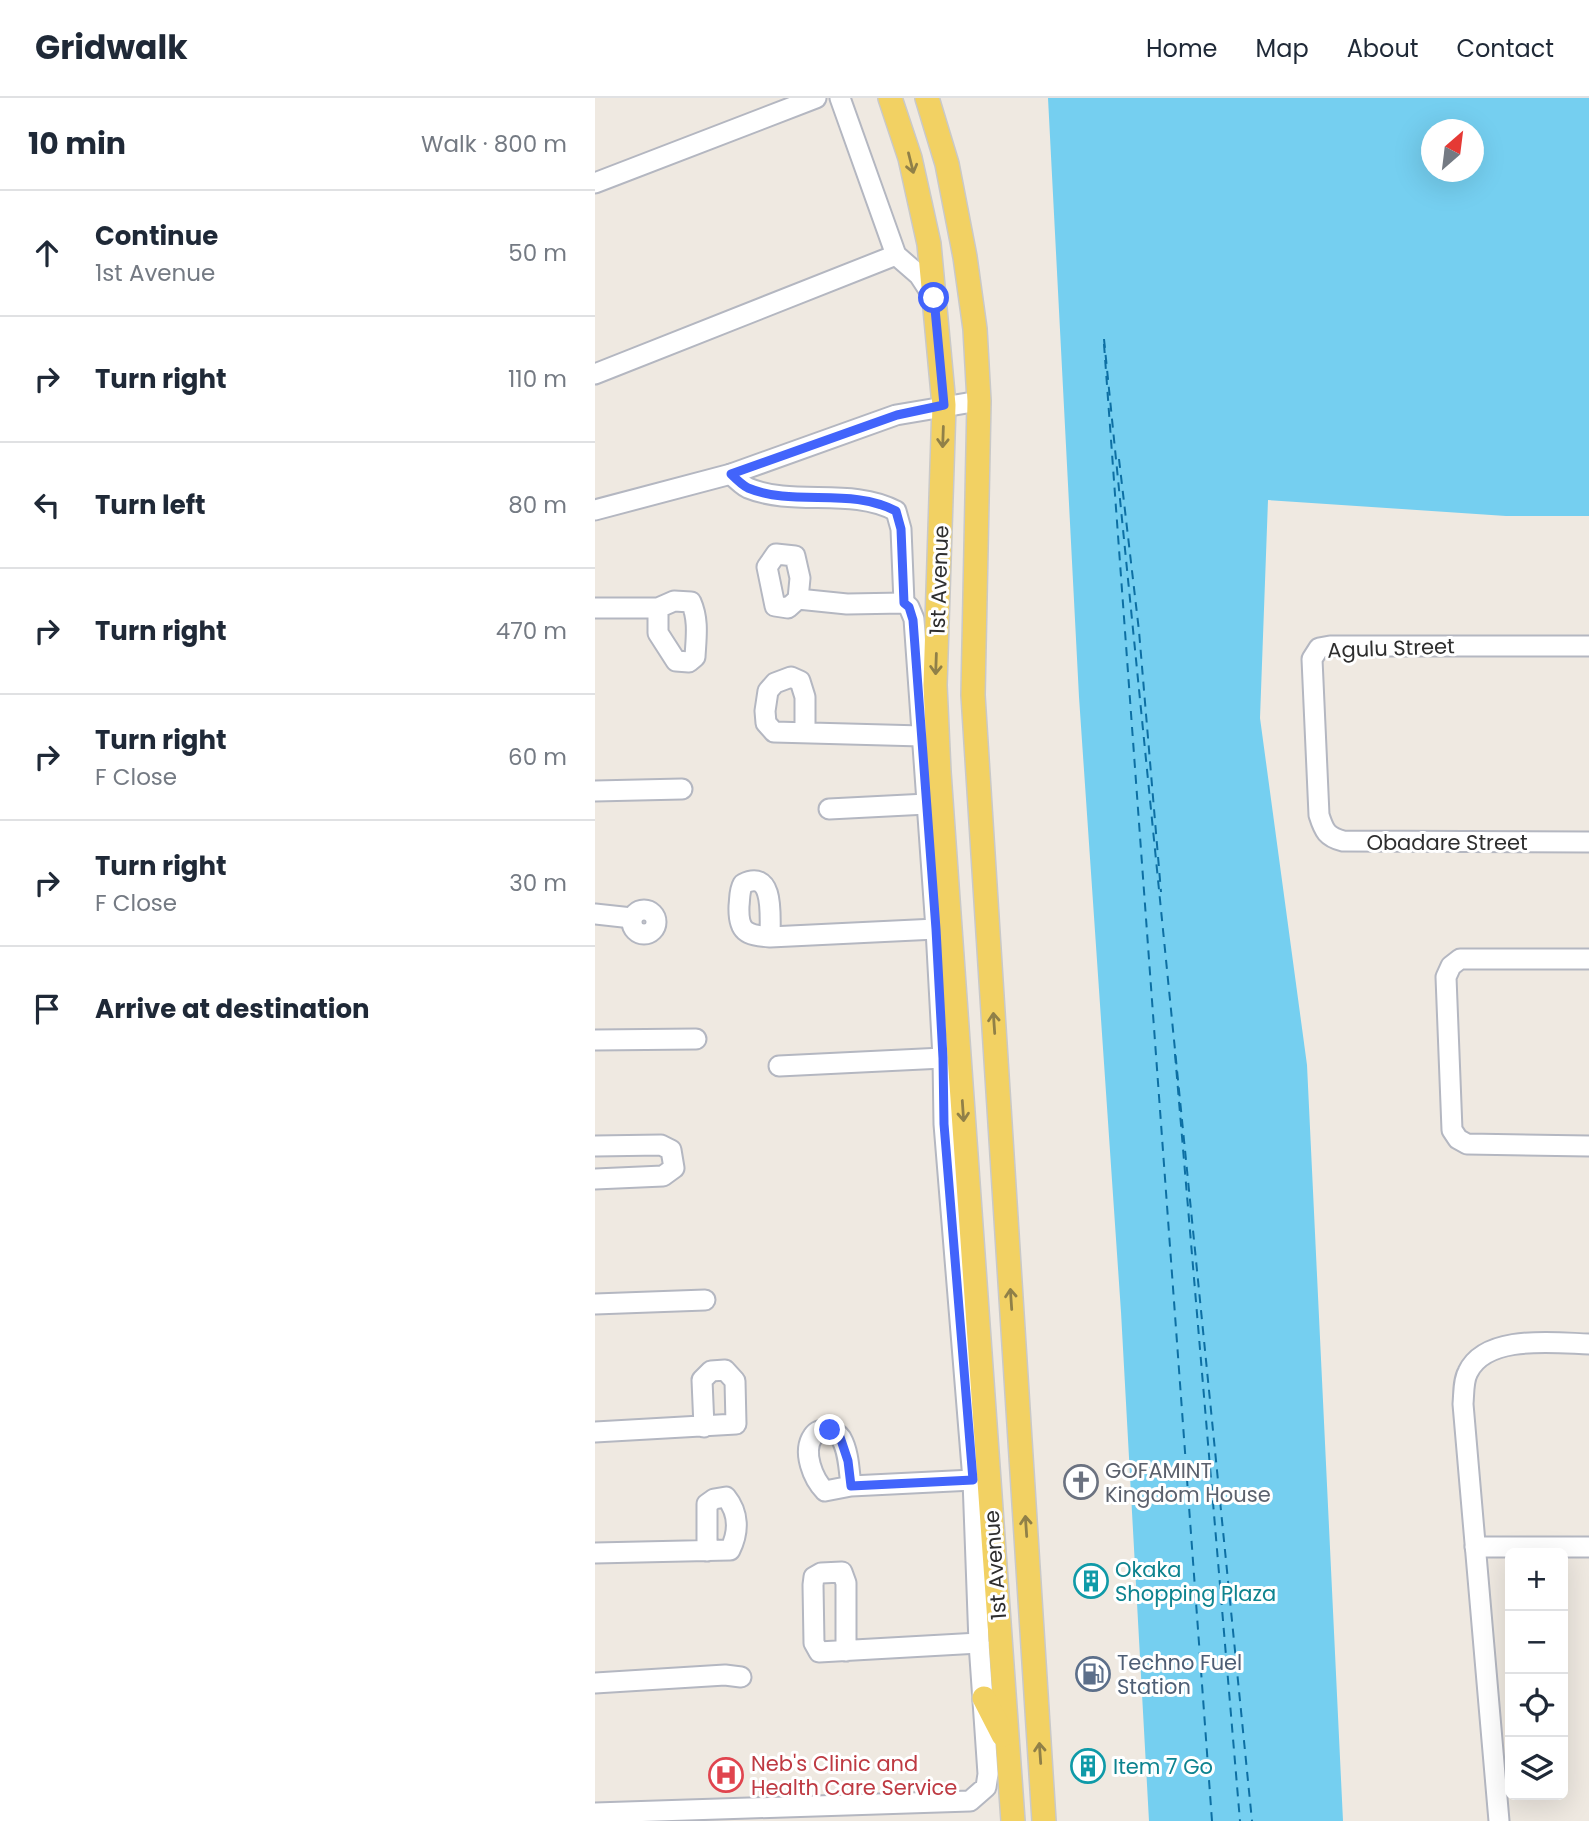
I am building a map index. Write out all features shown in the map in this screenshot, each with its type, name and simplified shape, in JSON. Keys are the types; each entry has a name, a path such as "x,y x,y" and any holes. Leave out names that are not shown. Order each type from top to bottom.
{"main road":[{"name":"1st Avenue","path":"890,98 910,158 927,232 944,405 935,685 938,747 1013,1821"},
{"name":"1st Avenue","path":"927,98 947,164 965,257 975,329 979,401 973,695 1044,1821"},
{"path":"984,1698 1007,1742"}],"street":[{"path":"595,183 815,98"},
{"path":"840,98 896,255 919,275 934,298"},
{"path":"595,374 896,255"},
{"path":"595,510 731,474 897,415 979,401"},
{"path":"731,474 745,487 768,494 850,499 883,504 896,511 901,529 904,603"},
{"path":"595,1813 878,1813 970,1801 986,1787 988,1774 979,1643 973,1480 944,1124 936,929 913,620 909,607 904,603 847,604 797,599"},
{"path":"595,608 658,608"},
{"name":"Agulu Street","path":"1319,815 1312,659 1319,648 1589,646"},
{"path":"804,733 922,736"},
{"path":"595,791 682,789"},
{"path":"829,809 927,804"},
{"name":"Obadare Street","path":"1319,815 1330,838 1343,841 1589,842"},
{"path":"595,914 632,918"},
{"path":"770,937 936,929"},
{"path":"1589,959 1460,959 1451,965 1446,978 1452,1130 1458,1139 1467,1144 1589,1146"},
{"path":"595,1040 696,1039"},
{"path":"779,1066 943,1058"},
{"path":"595,1146 661,1145 671,1150 674,1168 663,1177 595,1179"},
{"path":"595,1304 705,1300"},
{"path":"1499,1821 1463,1404 1466,1375 1473,1363 1483,1355 1515,1343 1589,1344"},
{"path":"595,1432 704,1427"},
{"path":"851,1486 973,1480"},
{"path":"1475,1548 1589,1547"},
{"path":"595,1553 708,1551"},
{"path":"846,1651 979,1643"},
{"path":"595,1683 725,1675 741,1677"}],"water":[{"path":"1048,98 1589,98 1589,516 1506,516 1268,500 1260,718 1307,1065 1343,1821 1149,1821 1121,1312 1079,697"}],"ferry route":[{"path":"1104,339 1252,1821"},
{"path":"1104,344 1212,1821"},
{"path":"1119,459 1139,631 1161,892"},
{"path":"1175,1054 1240,1821"}],"place":[{"name":"GOFAMINT Kingdom House","path":"1081,1482"},
{"name":"Okaka Shopping Plaza","path":"1091,1581"},
{"name":"Techno Fuel Station","path":"1093,1674"},
{"name":"Item 7 Go","path":"1088,1766"},
{"name":"Neb's Clinic and Health Care Service","path":"726,1775"}],"route":[{"path":"830,1430 840,1437 848,1461 851,1486 973,1480 944,1124 936,929 913,620 909,607 904,603 901,529 896,511 883,504 850,499 768,494 745,487 731,474 897,415 944,405 934,298"}]}
